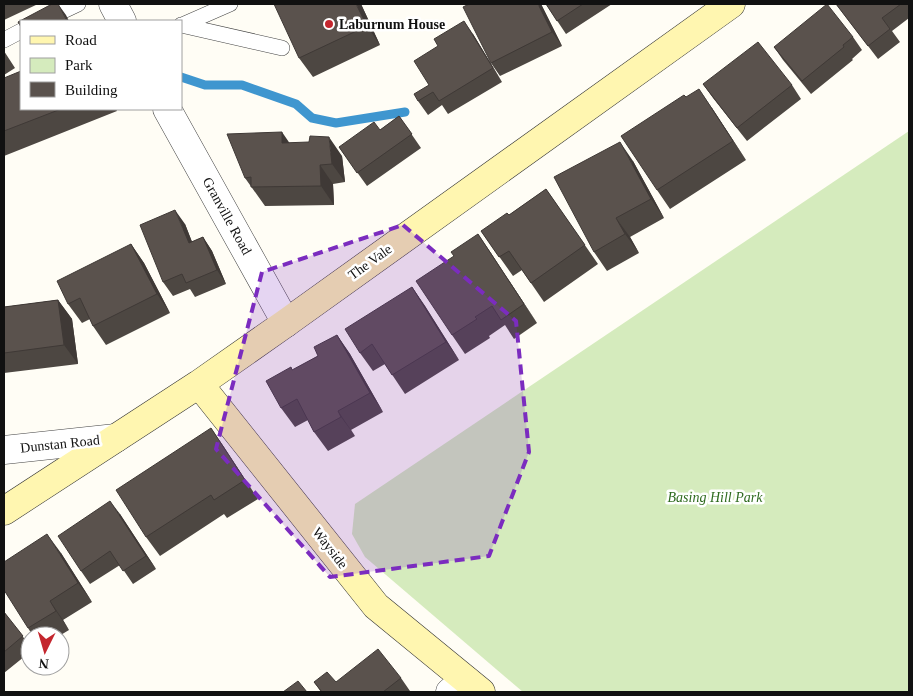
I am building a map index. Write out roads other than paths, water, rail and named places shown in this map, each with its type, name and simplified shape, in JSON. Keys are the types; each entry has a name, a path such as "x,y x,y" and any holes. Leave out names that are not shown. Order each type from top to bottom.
{"street":[{"path":"113,4 121,20"},
{"name":"The Vale","path":"4,511 199,384 731,4"},
{"name":"Granville Road","path":"168,110 286,323"},
{"name":"Wayside","path":"199,384 376,606 466,688"},
{"name":"Dunstan Road","path":"4,450 116,438"}],"lane":[{"path":"44,20 78,4"},
{"path":"182,25 230,4"},
{"path":"182,25 282,48"},
{"path":"4,40 20,32"}],"waterway":[{"path":"182,77 205,85 242,85 296,104 312,118 336,123 405,112"}],"place":[{"name":"Laburnum House","path":"329,24"}],"park label":[{"name":"Basing Hill Park","path":"715,497"}]}
